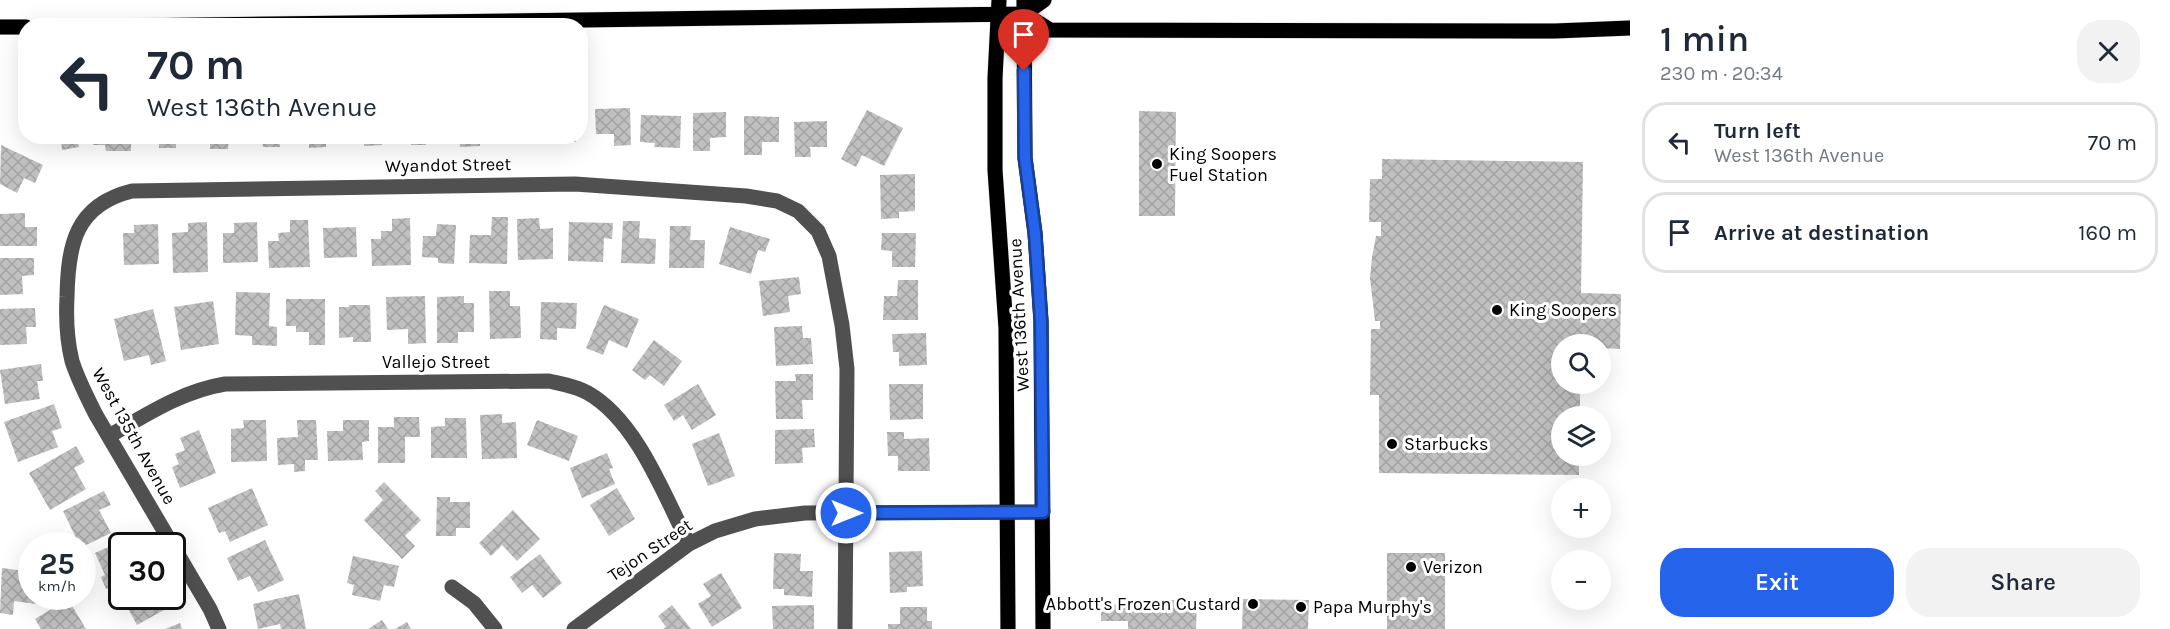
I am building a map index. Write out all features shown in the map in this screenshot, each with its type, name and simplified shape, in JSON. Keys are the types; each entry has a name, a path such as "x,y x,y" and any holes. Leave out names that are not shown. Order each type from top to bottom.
{"main road":[{"path":"494,18 1024,7 1044,0"},
{"name":"West 136th Avenue","path":"998,7 995,78 996,170 1006,328 1008,629"},
{"path":"1024,7 1050,30 1555,31 1630,28"},
{"name":"West 136th Avenue","path":"1024,7 1025,158 1035,233 1041,321 1043,629"},
{"path":"0,27 18,27"}],"street":[{"name":"Wyandot Street","path":"87,215 108,198 132,191 152,189 540,184 662,189 777,201 798,211 809,220 818,231 829,256 842,325 847,369 846,513"},
{"name":"West 135th Avenue","path":"87,215 79,227 69,258 67,305 69,345 80,384 210,609 219,629"},
{"name":"Vallejo Street","path":"109,436 166,403 195,391 225,384 549,381 574,386 589,393 620,419 640,448 689,544"},
{"name":"Tejon Street","path":"574,629 689,544 715,531 755,519 805,513 1043,512"},
{"path":"845,629 846,513"},
{"path":"452,587 474,603 495,629"}],"building":[{"path":"630,108 631,145 614,146 614,134 596,134 595,109"},
{"path":"867,110 903,128 884,166 862,155 856,167 841,159"},
{"name":"King Soopers Fuel Station","path":"1139,111 1176,112 1175,216 1139,216"},
{"path":"726,112 726,137 710,138 710,151 693,151 693,113"},
{"path":"641,115 681,116 680,148 654,147 655,143 640,142"},
{"path":"744,116 779,117 779,142 762,142 762,155 744,155"},
{"path":"827,121 827,147 810,147 811,157 795,157 794,122"},
{"path":"61,144 78,144 79,147 62,150"},
{"path":"131,144 131,151 106,151 105,145 93,145"},
{"path":"159,144 176,144 176,148 159,148"},
{"path":"210,144 228,144 228,149 210,149"},
{"path":"263,144 280,144 280,147 263,147"},
{"path":"309,144 326,144 326,147 309,148"},
{"path":"364,144 382,144 382,145 364,146"},
{"path":"460,144 480,144 480,146 460,147"},
{"path":"1,145 43,165 35,183 24,178 17,193 0,184"},
{"name":"King Soopers","path":"1382,159 1583,162 1581,293 1621,294 1620,349 1611,349 1611,334 1551,334 1551,394 1580,394 1580,406 1551,406 1551,466 1579,466 1579,475 1379,473 1379,395 1370,395 1371,329 1380,329 1380,321 1375,321 1370,278 1376,236 1381,236 1381,222 1369,222 1370,179 1382,179"},
{"path":"915,174 915,211 899,212 899,218 881,219 880,175"},
{"path":"25,213 25,227 37,227 37,246 0,246 0,214"},
{"path":"492,217 508,217 507,264 469,263 470,235 491,235"},
{"path":"410,218 411,265 372,266 371,239 381,239 381,231 392,231 392,219"},
{"path":"539,218 540,229 553,228 553,259 518,260 517,219"},
{"path":"290,220 308,220 310,267 269,268 268,241 279,241 278,233 290,232"},
{"path":"623,221 640,221 639,238 656,239 655,264 621,263"},
{"path":"207,222 208,272 173,273 172,233 188,232 188,223"},
{"path":"257,222 258,262 223,263 223,233 234,233 234,223"},
{"path":"569,222 613,223 612,239 604,238 603,262 568,261"},
{"path":"158,224 159,264 124,265 123,233 134,233 134,225"},
{"path":"437,224 456,225 454,264 438,263 438,258 422,257 423,236 436,236"},
{"path":"670,226 691,226 690,240 705,240 704,268 669,268"},
{"path":"356,227 357,257 324,258 323,228"},
{"path":"730,227 770,239 765,252 758,250 751,274 719,264"},
{"path":"882,233 916,233 915,267 892,267 892,251 881,250"},
{"path":"0,258 34,258 34,275 22,276 23,294 0,295"},
{"path":"799,277 801,294 788,296 790,312 763,316 759,281"},
{"path":"898,280 918,280 918,320 883,320 884,296 897,296"},
{"path":"489,291 510,291 510,306 520,306 521,338 490,339"},
{"path":"236,292 270,293 269,326 277,327 277,346 252,345 252,336 235,335"},
{"path":"425,296 426,343 408,344 408,329 387,330 386,297"},
{"path":"464,296 464,303 474,303 474,332 458,332 458,343 437,343 437,297"},
{"path":"286,299 325,299 325,345 309,345 309,332 296,332 296,326 286,326"},
{"path":"213,301 219,344 181,350 174,307"},
{"path":"541,302 577,303 576,329 557,328 557,340 540,339"},
{"path":"349,305 370,305 371,342 353,342 353,337 339,338 339,307 349,307"},
{"path":"604,305 639,319 627,348 609,340 603,355 586,348"},
{"path":"35,308 36,327 26,327 27,344 0,345 0,309"},
{"path":"153,309 166,361 151,365 149,355 124,361 114,319"},
{"path":"802,326 803,338 811,338 813,364 776,366 774,327"},
{"path":"926,333 927,365 899,366 899,352 893,352 892,334"},
{"path":"654,340 682,361 664,386 650,375 645,380 632,370"},
{"path":"41,364 43,381 37,381 40,399 5,404 0,370"},
{"path":"795,374 813,374 813,400 802,400 803,419 776,419 775,381 796,381"},
{"path":"698,384 716,415 692,430 683,415 674,421 664,405"},
{"path":"889,384 923,384 923,419 890,420"},
{"path":"54,404 62,428 52,431 58,447 18,462 4,422"},
{"path":"502,414 502,423 516,422 517,458 482,459 480,415"},
{"path":"394,417 419,417 420,437 405,437 405,463 378,463 378,427 394,427"},
{"path":"445,418 466,418 467,458 431,458 431,427 445,426"},
{"path":"243,420 266,420 267,461 231,462 231,429 244,428"},
{"path":"297,420 316,420 318,460 305,460 305,471 294,472 294,464 278,465 277,438 298,437"},
{"path":"343,420 369,420 369,441 362,442 363,460 328,461 327,431 343,431"},
{"path":"537,420 578,436 569,461 527,445"},
{"path":"814,429 815,447 802,448 803,463 775,464 775,430"},
{"path":"199,430 216,473 180,488 172,467 179,464 175,454 185,450 180,438"},
{"path":"887,432 904,432 904,439 929,438 930,471 898,471 898,456 888,456"},
{"path":"719,433 735,476 708,486 692,444"},
{"path":"76,446 85,462 74,468 86,489 50,510 29,473"},
{"path":"607,453 613,468 609,469 615,484 582,498 570,468"},
{"path":"384,482 421,520 405,536 415,546 402,559 364,520 383,500 375,491"},
{"path":"252,488 268,525 230,542 225,531 219,533 208,508"},
{"path":"617,488 635,519 609,536 590,505"},
{"path":"104,491 111,505 99,510 110,532 96,540 96,532 73,532 63,511"},
{"path":"437,497 450,497 450,502 470,502 470,528 456,528 456,536 436,536"},
{"path":"513,510 540,539 517,561 502,545 491,556 479,543"},
{"path":"265,540 284,580 258,592 250,576 238,581 227,558"},
{"path":"108,547 108,588 106,589 101,577 105,575 96,553"},
{"path":"922,551 923,586 907,587 907,592 890,593 889,552"},
{"path":"774,553 801,554 800,571 813,571 812,597 784,595 784,589 773,589"},
{"path":"1387,553 1445,553 1445,629 1387,629"},
{"path":"540,554 562,583 543,598 532,585 522,593 510,577"},
{"path":"353,556 399,566 394,587 384,585 380,601 352,595 354,585 347,583"},
{"path":"2,568 18,570 18,602 14,601 13,615 0,613"},
{"path":"721,573 742,608 712,627 698,604 711,596 703,584"},
{"path":"299,594 306,629 281,629 280,624 258,629 253,604"},
{"path":"1128,599 1158,600 1158,609 1167,609 1167,600 1197,600 1196,629 1128,629 1128,621 1101,621 1101,604 1128,605"},
{"path":"1243,599 1309,600 1308,629 1242,629"},
{"path":"672,605 691,629 663,629 666,627 658,616"},
{"path":"814,605 814,629 773,629 772,606"},
{"path":"900,607 927,607 927,621 932,621 932,629 888,629 888,624 900,624"},
{"path":"50,610 75,610 86,629 41,629 35,619"},
{"path":"129,610 164,610 137,625"},
{"path":"382,620 388,629 368,629"},
{"path":"407,622 411,629 395,629"},
{"path":"180,623 182,629 165,629"}],"place":[{"name":"King Soopers Fuel Station","path":"1157,164"},
{"name":"King Soopers","path":"1497,310"},
{"name":"Starbucks","path":"1392,444"},
{"name":"Verizon","path":"1411,567"},
{"name":"Abbott's Frozen Custard","path":"1253,604"},
{"name":"Papa Murphy's","path":"1301,607"}],"route":[{"path":"846,513 1043,512 1041,321 1035,233 1025,158 1024,71"}]}
